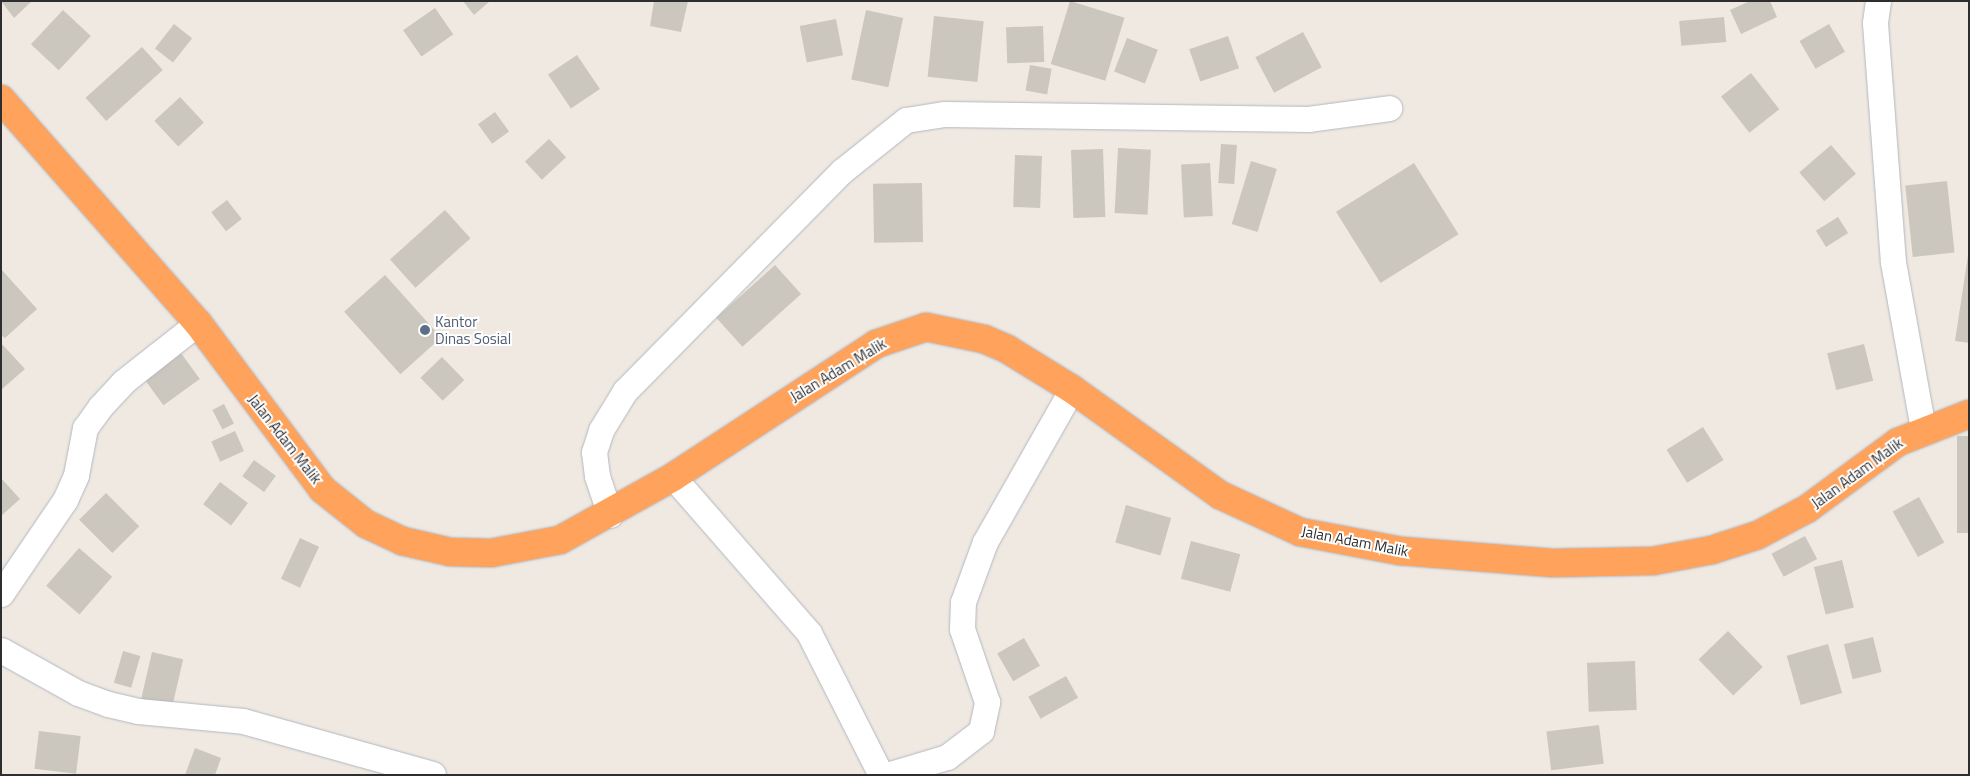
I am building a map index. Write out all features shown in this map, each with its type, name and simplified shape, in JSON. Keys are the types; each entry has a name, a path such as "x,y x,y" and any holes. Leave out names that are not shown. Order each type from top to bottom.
{"highway":[{"name":"Jalan Adam Malik","path":"1,99 198,323 292,453 322,489 366,524 402,541 450,552 491,553 560,540 610,515 673,477 876,344 926,327 984,339 1072,389 1220,495 1300,532 1402,551 1553,563 1653,561 1712,550 1758,535 1807,509 1923,429 1969,414"}],"street":[{"path":"1878,1 1875,23 1893,262 1923,429"},
{"path":"610,515 597,476 594,452 601,430 625,391 842,171 906,120 945,114 1308,119 1389,108"},
{"path":"1,594 65,500 76,475 85,428 100,407 123,382 198,323"},
{"path":"887,775 947,757 981,731 987,702 962,629 962,602 985,542 1072,389"},
{"path":"673,477 809,633 880,775"},
{"path":"1,650 78,693 108,704 138,711 243,721 433,774"}],"building":[{"path":"1,1 32,1 14,18"},
{"path":"463,1 490,1 474,15"},
{"path":"654,1 688,1 681,32 650,26"},
{"path":"1070,1 1125,18 1105,81 1051,64"},
{"path":"1750,1 1770,1 1777,17 1741,34 1730,10"},
{"path":"435,8 453,34 421,57 403,30"},
{"path":"63,10 91,36 59,70 31,44"},
{"path":"866,10 903,18 888,87 851,79"},
{"path":"934,16 984,21 977,82 928,77"},
{"path":"1724,17 1726,42 1681,46 1679,21"},
{"path":"836,19 843,55 807,62 800,26"},
{"path":"174,24 192,38 173,63 155,48"},
{"path":"1829,24 1845,52 1816,69 1800,41"},
{"path":"1043,26 1044,62 1007,63 1006,27"},
{"path":"1303,32 1322,67 1274,93 1255,57"},
{"path":"1228,36 1239,68 1200,81 1189,49"},
{"path":"1127,38 1158,50 1145,83 1114,72"},
{"path":"142,47 163,70 106,121 86,98"},
{"path":"577,55 600,89 571,109 548,75"},
{"path":"1030,65 1052,69 1047,94 1025,91"},
{"path":"1751,73 1779,109 1749,133 1721,96"},
{"path":"180,97 204,123 178,146 154,121"},
{"path":"495,112 509,131 492,144 478,124"},
{"path":"549,139 566,157 542,180 525,162"},
{"path":"1221,144 1237,145 1234,184 1218,183"},
{"path":"1831,145 1856,174 1824,201 1799,173"},
{"path":"1118,148 1151,150 1148,215 1115,213"},
{"path":"1103,149 1105,217 1073,218 1071,150"},
{"path":"1015,155 1042,156 1040,208 1013,207"},
{"path":"1251,161 1277,169 1258,232 1232,224"},
{"path":"1210,163 1213,216 1184,217 1181,165"},
{"path":"1414,163 1459,234 1380,283 1336,212"},
{"path":"1947,181 1955,253 1913,257 1905,185"},
{"path":"922,183 923,242 874,243 873,184"},
{"path":"227,200 242,219 226,231 211,212"},
{"path":"445,210 470,238 415,288 390,260"},
{"path":"1838,217 1848,233 1826,247 1816,231"},
{"path":"1969,249 1969,343 1955,341"},
{"path":"775,265 801,294 742,347 716,318"},
{"path":"1,269 37,309 5,338 1,335"},
{"path":"385,275 441,337 400,374 344,312"},
{"path":"1,343 25,369 1,390"},
{"path":"1864,344 1873,381 1836,390 1827,353"},
{"path":"181,353 200,379 163,405 145,379"},
{"path":"442,357 464,380 443,401 420,378"},
{"path":"224,404 234,424 222,430 212,410"},
{"path":"1703,427 1724,460 1687,483 1667,450"},
{"path":"235,431 244,451 220,462 211,442"},
{"path":"1957,436 1969,436 1969,533 1957,533"},
{"path":"254,460 276,476 264,492 242,476"},
{"path":"1,478 20,499 1,516"},
{"path":"220,482 248,503 231,525 203,504"},
{"path":"106,493 139,526 112,553 79,520"},
{"path":"1919,497 1944,542 1918,557 1893,512"},
{"path":"1126,505 1171,518 1160,555 1115,542"},
{"path":"1805,536 1817,559 1784,577 1771,554"},
{"path":"300,538 319,547 300,588 281,579"},
{"path":"1191,541 1240,554 1230,592 1181,579"},
{"path":"79,548 112,577 79,615 46,586"},
{"path":"1842,560 1854,608 1826,615 1814,567"},
{"path":"1728,631 1763,667 1733,695 1699,659"},
{"path":"1873,637 1882,672 1853,679 1844,644"},
{"path":"1024,638 1040,666 1013,681 997,654"},
{"path":"1828,644 1842,693 1801,705 1787,656"},
{"path":"123,651 140,656 131,688 114,683"},
{"path":"152,652 183,659 171,710 140,703"},
{"path":"1635,661 1637,710 1589,712 1587,663"},
{"path":"1066,676 1078,698 1041,719 1028,697"},
{"path":"1599,725 1604,764 1551,770 1546,731"},
{"path":"39,731 81,736 76,774 34,769"},
{"path":"195,748 221,758 215,775 185,775"}],"place":[{"name":"Kantor Dinas Sosial","path":"425,330"}]}
